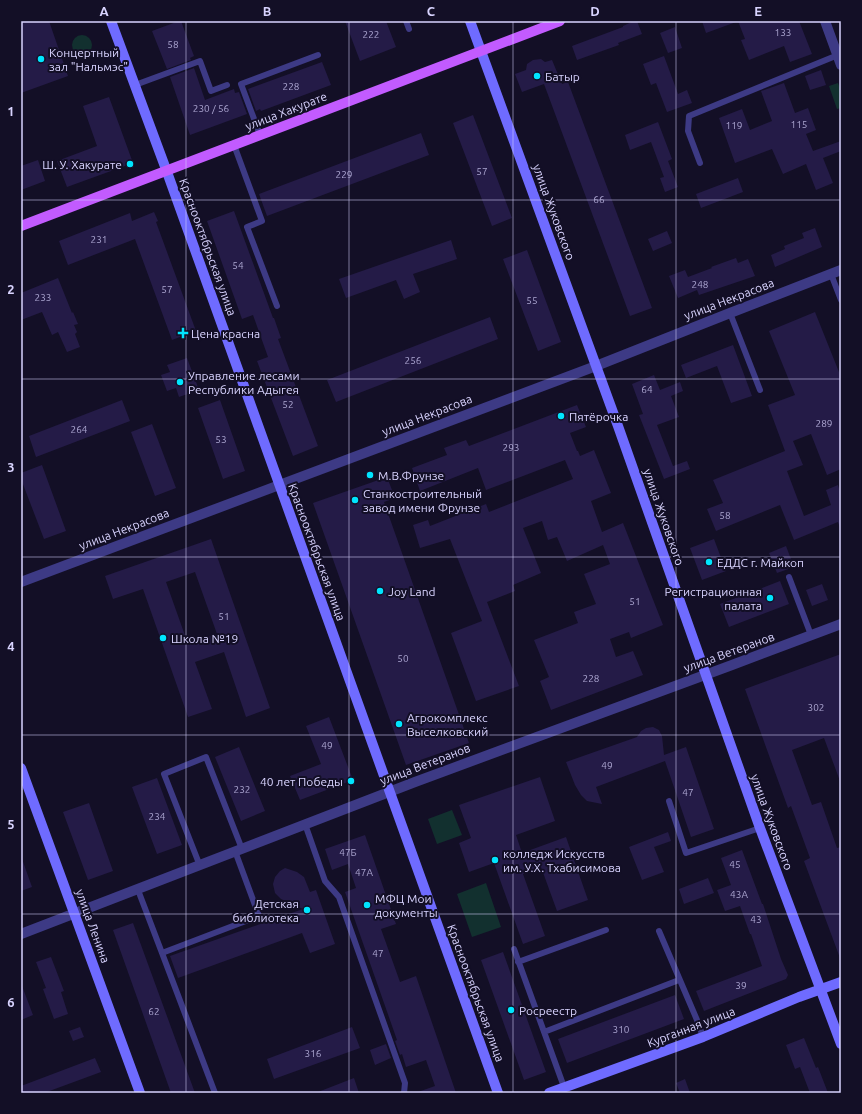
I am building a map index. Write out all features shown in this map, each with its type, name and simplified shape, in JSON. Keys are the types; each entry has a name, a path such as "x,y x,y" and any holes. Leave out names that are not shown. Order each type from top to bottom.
{"main road":[{"name":"улица Хакурате","path":"21,226 167,172 560,21"}],"street":[{"name":"Краснооктябрьская улица","path":"111,21 167,172 498,1093"},
{"name":"улица Жуковского","path":"470,21 596,366 760,828 841,1044"},
{"path":"826,21 839,60"},
{"name":"улица Некрасова","path":"21,582 596,366 836,272"},
{"name":"улица Ветеранов","path":"21,934 200,866 305,824 841,624"},
{"name":"улица Ленина","path":"21,768 140,1093"},
{"name":"Курганная улица","path":"549,1093 703,1037 841,982"}],"lane":[{"path":"406,21 409,29"},
{"path":"260,135 241,84 318,55"},
{"path":"700,163 688,131 689,116 839,60"},
{"path":"135,85 200,61 212,91 227,85"},
{"path":"234,145 262,221 247,227 277,306"},
{"path":"836,272 841,300"},
{"path":"730,313 760,390"},
{"path":"789,577 811,635"},
{"path":"162,954 259,916 239,850 206,757 164,774 200,866"},
{"path":"668,801 686,853 760,828"},
{"path":"305,824 324,881 339,897 405,1083 404,1093"},
{"path":"138,890 215,1093"},
{"path":"518,962 606,930"},
{"path":"659,932 703,1037"},
{"path":"514,950 564,1087"},
{"path":"544,1032 679,980"}],"green space":[{"path":"82,35 89,38 92,45 89,52 82,55 75,52 72,45 75,38"},
{"path":"838,83 841,91 841,108 837,109 829,86"},
{"path":"452,810 462,835 437,844 428,819"},
{"path":"486,883 501,927 472,937 457,894"}],"building":[{"name":"Концертный зал \"Нальмэс\"","path":"21,21 49,21 68,76 21,93"},
{"path":"181,21 194,56 190,58 191,60 167,69 152,31"},
{"path":"345,21 386,21 396,47 360,61"},
{"path":"637,21 642,34 618,43 619,45 577,60 572,46 623,27"},
{"path":"702,21 736,21 736,22 706,33"},
{"path":"738,21 799,21 812,54 790,62 784,46 749,60 741,40 745,39"},
{"path":"675,27 682,48 668,53 660,33"},
{"path":"664,56 678,94 687,90 692,103 667,112 656,83 651,85 643,64"},
{"path":"541,59 545,62 552,60 562,84 568,82 652,308 630,316 544,84 522,92 515,74 526,70 527,64 533,60"},
{"path":"322,62 331,85 261,111 260,109 256,111 248,89"},
{"path":"194,68 205,100 234,89 235,93 239,92 247,114 190,135 170,77"},
{"path":"821,70 826,85 810,90 805,76"},
{"path":"784,83 795,113 808,108 816,130 806,134 813,151 841,141 841,151 823,158 833,183 816,190 806,164 783,174 772,149 735,163 719,118 742,109 750,130 772,121 761,91"},
{"path":"109,97 133,163 67,187 57,161 97,146 83,106"},
{"path":"473,115 512,218 492,226 453,123"},
{"path":"658,122 672,159 668,161 678,187 665,192 660,178 664,177 651,142 630,150 625,135"},
{"path":"421,133 429,155 267,216 259,194"},
{"path":"38,160 45,181 21,190 21,166"},
{"path":"738,178 743,192 701,208 696,194"},
{"path":"234,211 281,338 278,339 318,446 293,456 257,361 268,357 253,315 242,319 207,221"},
{"path":"154,212 158,221 156,222 196,331 172,340 135,239 68,265 59,241 130,213 132,221"},
{"path":"815,228 822,247 775,267 771,255 785,249 784,246 804,238 802,233"},
{"path":"667,231 672,243 653,251 648,239"},
{"path":"451,240 457,259 413,274 420,292 404,299 396,280 346,298 339,279"},
{"path":"527,250 561,342 538,351 503,259"},
{"path":"736,258 738,263 748,259 755,276 699,295 697,290 678,298 669,276 685,270 688,277"},
{"path":"58,278 78,324 74,325 77,332 75,334 80,347 67,352 58,332 52,335 42,312 21,320 21,293"},
{"path":"815,312 841,377 841,469 827,475 811,434 793,441 803,465 787,471 804,516 831,505 826,490 838,485 841,495 841,528 838,522 794,540 780,505 716,531 707,509 723,503 713,480 785,451 768,405 795,395 769,331"},
{"path":"490,317 498,339 336,402 327,380"},
{"path":"733,345 752,396 731,403 717,366 686,378 681,365"},
{"name":"Управление лесами Республики Адыгея","path":"187,358 199,390 179,397 176,388 167,391 161,375 170,372 167,365"},
{"path":"654,375 660,390 680,382 683,391 671,396 679,417 657,425 673,466 687,461 690,469 664,479 639,415 643,414 632,384"},
{"path":"122,400 130,421 36,457 29,436"},
{"path":"220,400 245,471 223,479 198,408"},
{"path":"577,405 586,427 570,433 580,456 594,450 611,493 591,501 602,532 623,523 663,625 631,638 629,632 610,639 616,657 633,651 643,675 551,710 540,681 549,677 534,640 578,623 574,612 596,604 584,574 610,564 603,545 567,561 557,537 548,540 542,521 523,528 541,573 513,585 515,591 487,602 519,686 476,701 451,633 482,621 450,539 420,548 413,525 428,520 430,526 486,504 489,512 573,479 565,460 486,490 478,468 420,491 412,468 447,455 444,448 466,440 469,446"},
{"path":"152,424 176,488 155,496 131,432"},
{"path":"42,465 66,531 44,539 21,479 21,473"},
{"path":"387,477 395,498 384,502 469,743 406,765 313,503"},
{"path":"211,539 270,708 246,717 224,652 195,662 212,709 188,717 143,589 113,599 105,576","holes":["195,572 217,634 188,644 166,582"]},
{"name":"ЕДДС г. Майкоп","path":"714,539 726,571 702,580 690,548"},
{"path":"786,546 794,567 777,573 769,553"},
{"path":"780,581 789,604 729,627 720,604"},
{"path":"822,584 828,600 812,606 806,590"},
{"path":"841,654 841,781 824,738 792,750 812,805 821,802 837,848 841,847 840,958 804,861 810,858 791,806 788,808 745,689"},
{"path":"329,717 353,780 300,800 290,776 321,764 306,726"},
{"path":"653,727 659,730 662,736 664,755 686,747 714,829 691,837 665,761 596,787 602,804 587,801 575,785 566,762 637,737 641,731 646,728"},
{"path":"239,747 265,811 241,821 215,757"},
{"name":"колледж Искусств им. У.Х. Тхабисимова","path":"540,777 555,821 516,835 522,853 566,837 588,900 557,911 541,867 523,874 545,936 523,944 494,863 469,872 459,843 471,838 459,805"},
{"path":"157,778 182,845 157,854 132,787"},
{"path":"89,803 113,871 88,880 63,812"},
{"path":"668,832 671,841 654,847 664,872 642,880 629,847"},
{"path":"365,835 396,924 381,929 400,982 416,976 456,1093 418,1093 435,1086 426,1060 406,1067 402,1054 400,1055 395,1041 397,1040 345,892 356,888 348,864 332,870 325,849"},
{"path":"742,850 788,975 786,979 704,1011 696,991 762,966 740,906 725,911 717,890 731,885 721,858"},
{"path":"21,859 32,887 21,891"},
{"path":"285,868 297,872 304,877 310,892 316,890 335,944 310,953 302,933 178,978 170,956 303,909 281,899 275,893 273,884 275,877"},
{"path":"708,878 714,893 684,904 679,889"},
{"path":"133,923 195,1093 171,1093 113,930"},
{"name":"Росреестр","path":"503,952 546,1072 524,1080 481,960"},
{"path":"51,957 64,991 61,992 68,1014 54,1019 43,989 46,988 36,962"},
{"path":"22,986 33,1015 21,1020 21,987"},
{"path":"675,995 684,1019 567,1063 558,1039"},
{"path":"80,1027 84,1037 73,1041 69,1031"},
{"path":"352,1027 360,1048 274,1079 267,1059"},
{"path":"804,1038 816,1068 818,1067 828,1093 810,1093 800,1067 795,1069 786,1045"},
{"path":"386,1044 391,1058 375,1065 370,1050"},
{"path":"95,1058 101,1072 44,1093 21,1093 21,1086"},
{"path":"354,1078 359,1093 318,1093 318,1092"},
{"path":"685,1079 690,1093 680,1093 676,1083"}],"place":[{"name":"Концертный зал \"Нальмэс\"","path":"41,59"},
{"name":"Батыр","path":"537,76"},
{"name":"Ш. У. Хакурате","path":"130,164"},
{"name":"Цена красна","path":"183,333"},
{"name":"Управление лесами Республики Адыгея","path":"180,382"},
{"name":"Пятёрочка","path":"561,416"},
{"name":"М.В.Фрунзе","path":"370,475"},
{"name":"Станкостроительный завод имени Фрунзе","path":"355,500"},
{"name":"ЕДДС г. Майкоп","path":"709,562"},
{"name":"Joy Land","path":"380,591"},
{"name":"Регистрационная палата","path":"770,598"},
{"name":"Школа №19","path":"163,638"},
{"name":"Агрокомплекс Выселковский","path":"399,724"},
{"name":"40 лет Победы","path":"351,781"},
{"name":"колледж Искусств им. У.Х. Тхабисимова","path":"495,860"},
{"name":"МФЦ Мои документы","path":"367,905"},
{"name":"Детская библиотека","path":"307,910"},
{"name":"Росреестр","path":"511,1010"}]}
